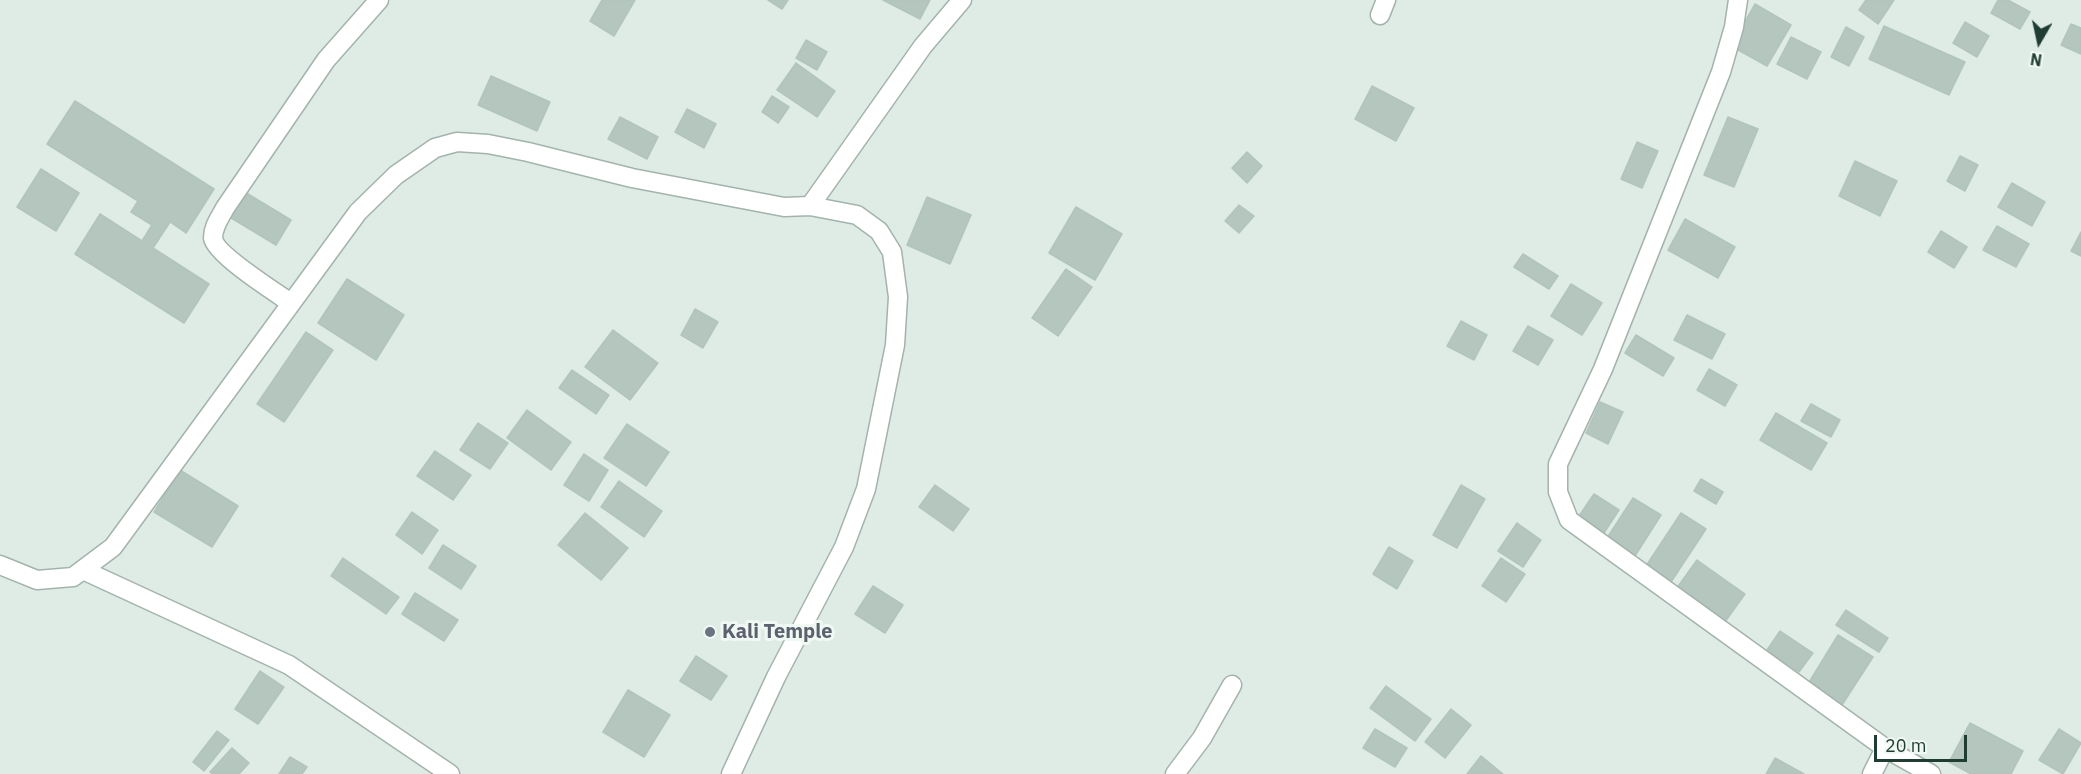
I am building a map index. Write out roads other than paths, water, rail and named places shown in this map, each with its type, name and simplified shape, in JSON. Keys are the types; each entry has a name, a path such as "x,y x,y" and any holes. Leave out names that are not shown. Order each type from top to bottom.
{"street":[{"path":"291,303 221,253 213,241 214,228 225,208 326,60 378,0"},
{"path":"810,206 923,46 962,0"},
{"path":"1738,0 1734,27 1720,72 1602,369 1558,464 1558,492 1569,520 1884,748 1931,774"},
{"path":"0,565 38,580 73,578 113,547 358,212 396,175 435,148 457,142 488,144 632,178 784,207 810,206 857,215 879,231 892,252 898,297 894,345 866,489 844,547 776,677 731,774"},
{"path":"83,570 289,665 439,771"},
{"path":"1175,774 1202,738 1232,685"},
{"path":"1872,774 1884,748"}],"place":[{"name":"Kali Temple","path":"710,632"}]}
